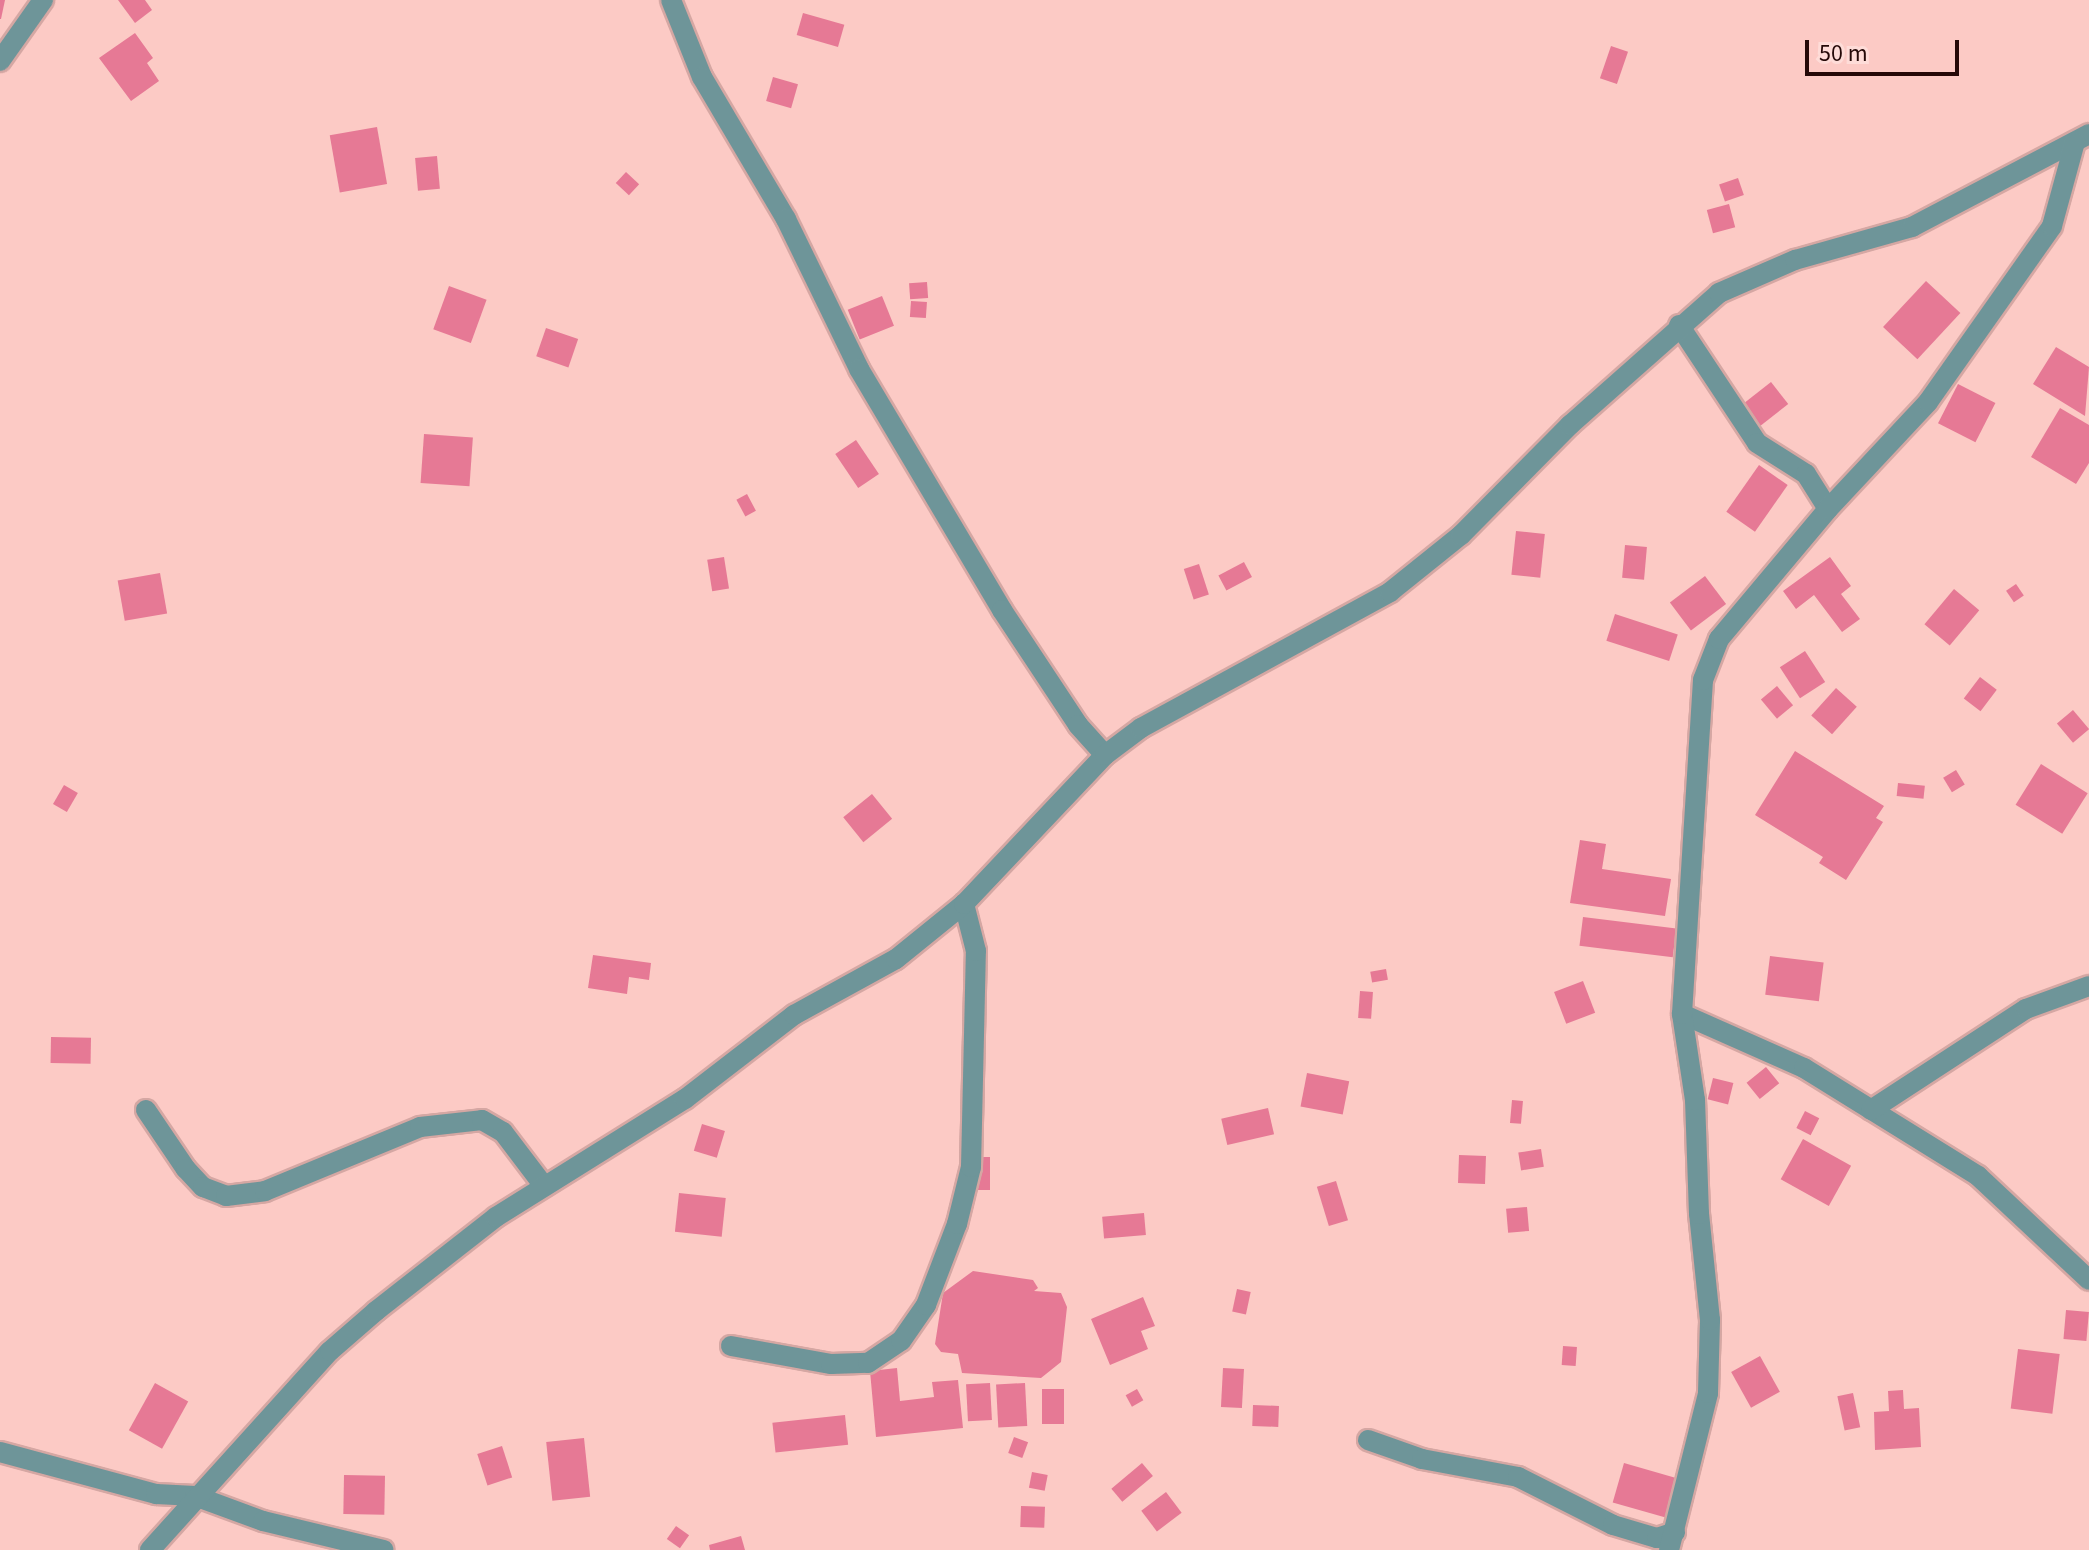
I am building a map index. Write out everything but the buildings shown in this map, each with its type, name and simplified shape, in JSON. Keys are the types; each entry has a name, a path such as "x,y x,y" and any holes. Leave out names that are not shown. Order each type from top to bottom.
{"street":[{"path":"0,61 43,0"},
{"path":"671,0 702,77 786,219 889,422 1002,610 1078,725 1105,755"},
{"path":"150,1550 195,1496 330,1351 544,1186 685,1099 794,1015 896,959 964,904 1105,755 1214,685 1390,592 1461,535 1679,325 1719,293 1795,260 1912,227 2082,138"},
{"path":"1368,1440 1422,1459 1518,1477 1590,1515 1672,1541 1708,1393 1710,1320 1695,1100 1682,1014 1703,680 1719,639 1828,509 1928,402 2052,226 2082,138"},
{"path":"1679,325 1757,443 1806,474 1828,509"},
{"path":"731,1346 831,1364 868,1363 901,1341 926,1305 957,1224 971,1167 976,951 964,904"},
{"path":"1871,1110 2026,1009 2089,986"},
{"path":"1682,1014 1804,1068 1978,1176 2089,1280"},
{"path":"146,1110 203,1187 226,1196 265,1191 420,1127 482,1120 503,1132 544,1186"},
{"path":"0,1452 156,1494 195,1496 263,1521 384,1550"}]}
